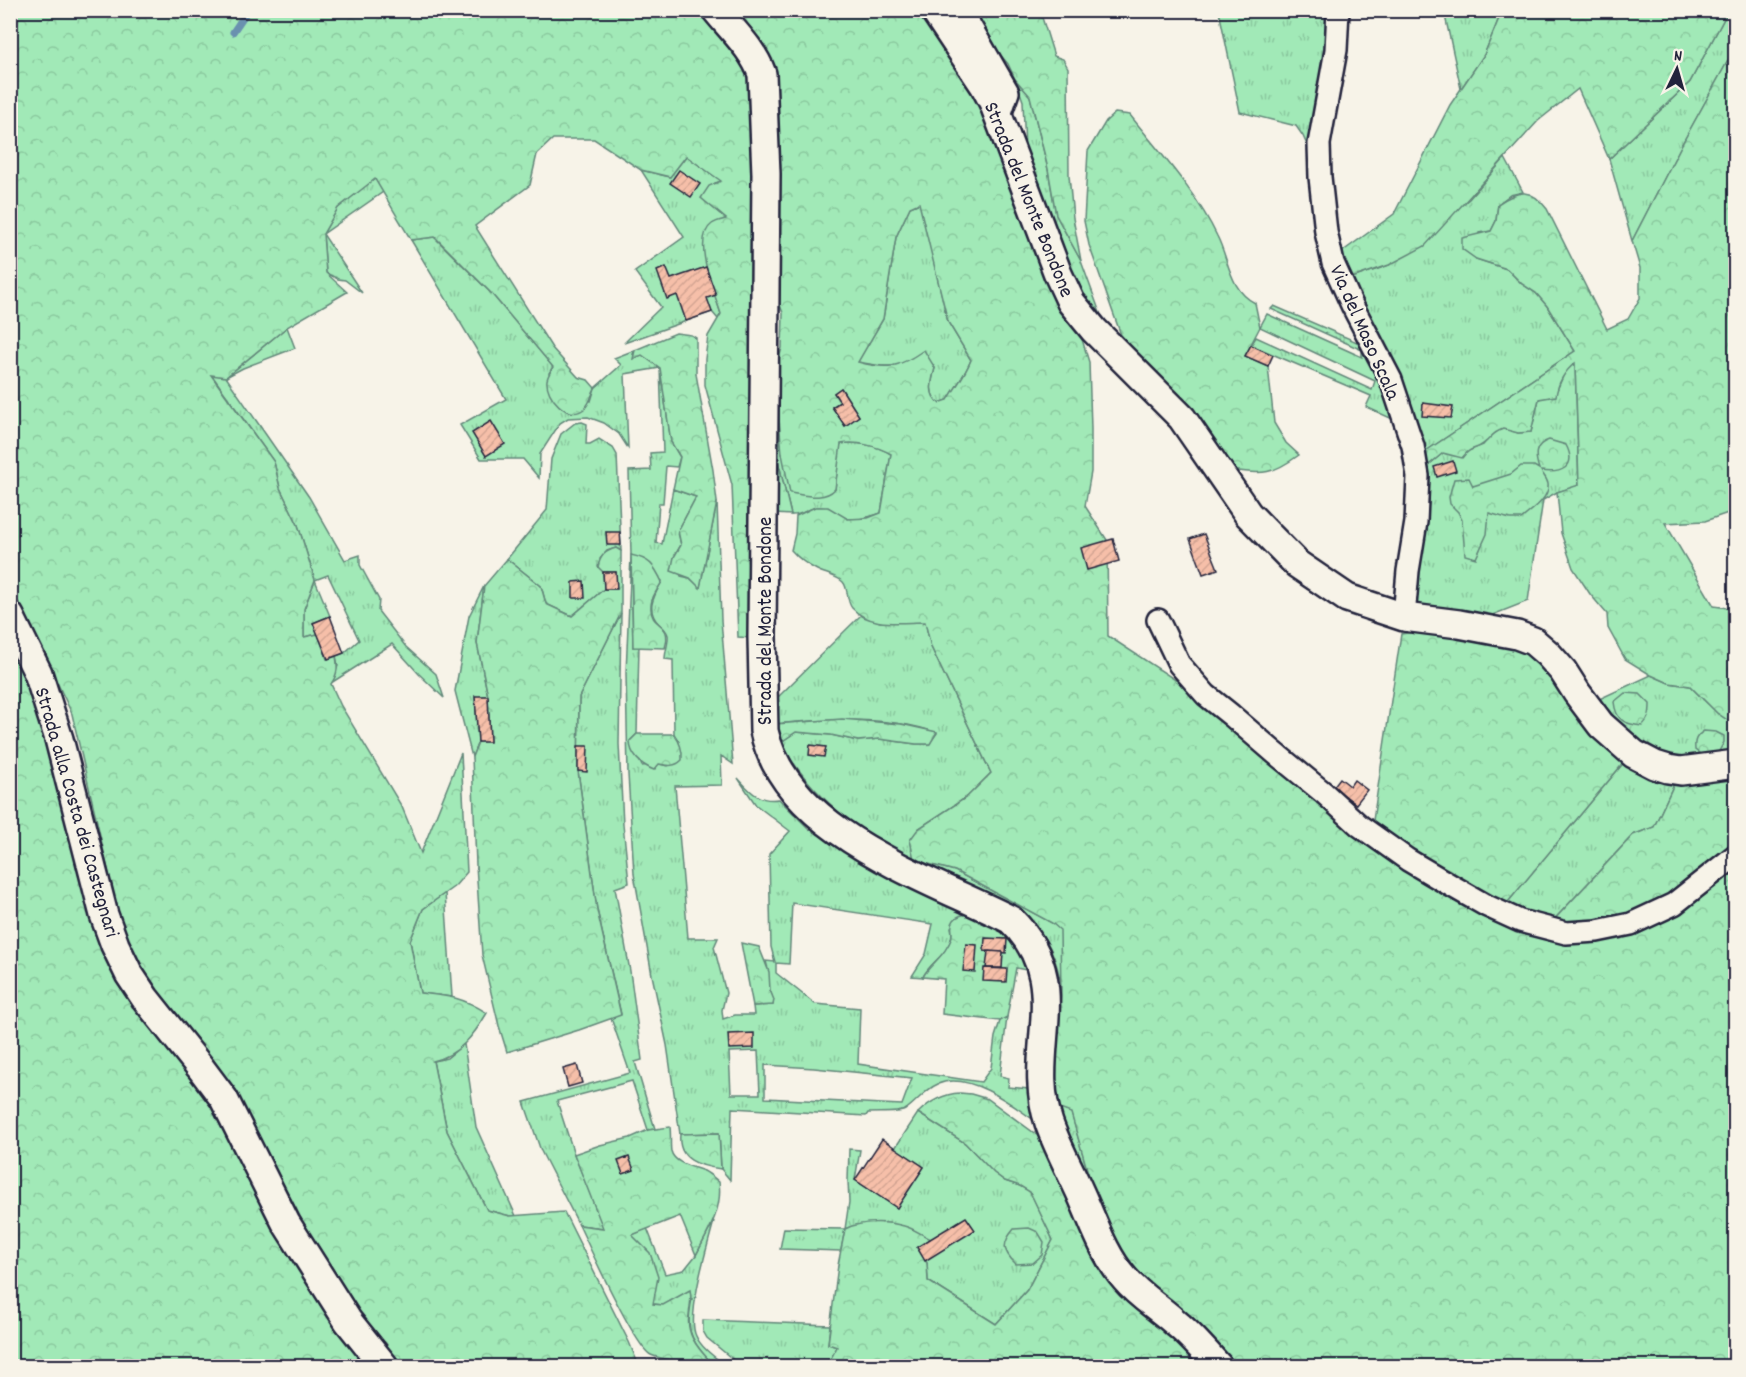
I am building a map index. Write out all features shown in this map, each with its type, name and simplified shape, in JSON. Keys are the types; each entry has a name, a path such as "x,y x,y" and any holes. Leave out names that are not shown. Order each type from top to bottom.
{"street":[{"name":"Strada del Monte Bondone","path":"716,10 749,50 762,74 766,174 762,637 764,731 767,744 785,779 810,809 836,829 894,866 1011,920 1024,932 1034,946 1046,985 1041,1082 1043,1103 1052,1130 1106,1251 1138,1294 1178,1324 1218,1366"},
{"name":"Strada del Monte Bondone","path":"934,10 984,85 1071,302 1094,330 1182,418 1248,514 1297,564 1347,598 1404,617 1494,630 1533,641 1563,671 1601,726 1634,754 1655,765 1681,771 1736,764"},
{"path":"960,10 1008,92 999,118"},
{"name":"Via del Maso Scala","path":"1338,10 1336,50 1319,144 1320,177 1326,232 1333,263 1391,380 1413,446 1418,476 1416,522 1404,617"},
{"name":"Strada alla Costa dei Castegnari","path":"10,616 15,621 39,673 59,739 104,915 129,974 224,1099 292,1233 348,1321 384,1366"},
{"path":"1158,620 1179,664 1206,694 1360,826 1408,860 1487,906 1520,921 1566,933 1597,931 1631,924 1674,904 1736,855"}],"green space":[{"path":"10,11 701,11 747,70 754,103 751,638 738,637 732,485 705,385 708,336 721,314 706,267 704,242 706,231 712,224 726,219 701,198 709,186 721,181 686,156 670,177 641,170 594,139 553,139 537,154 530,185 475,226 552,348 578,377 588,380 595,388 588,404 578,412 565,410 554,400 547,386 547,380 553,367 491,293 435,237 411,240 375,179 338,208 323,234 326,273 347,292 287,327 226,377 211,375 274,462 280,488 298,525 315,580 304,609 304,637 318,634 327,659 336,656 337,670 331,684 341,706 402,807 421,853 461,753 467,872 455,886 423,909 410,941 420,993 455,998 487,1013 465,1043 451,1054 433,1061 447,1131 487,1210 510,1216 564,1212 639,1366 398,1366 363,1321 306,1228 234,1093 141,970 121,926 72,714 22,608 11,591"},
{"path":"729,11 919,11 960,68 984,111 1055,291 1081,336 1089,362 1091,472 1085,506 1107,540 1108,636 1194,692 1453,894 1599,936 1735,861 1735,1366 1230,1366 1144,1281 1124,1257 1094,1194 1071,1113 1057,1108 1053,1088 1061,995 1060,930 1052,923 955,871 914,860 910,840 918,829 967,797 991,773 931,647 925,622 886,623 868,619 852,608 843,582 810,566 791,550 796,516 815,507 828,507 848,519 868,518 881,513 891,454 867,445 841,444 835,489 831,493 808,496 790,493 782,454 775,372 782,348 783,313 774,290 775,70","holes":["919,203 948,322 971,360 948,400 939,403 932,391 935,368 924,350 907,361 892,366 858,362 883,319 896,237 910,207","841,388 859,416 845,426 832,407 840,402 834,393"]},
{"path":"972,11 1040,11 1054,56 1063,59 1068,68 1069,175 1073,218 1081,261 1056,215 1048,169 1030,96 1015,79 1008,64 992,45"},
{"path":"1219,11 1333,11 1311,154 1296,126 1240,112"},
{"path":"1444,11 1502,11 1484,55 1461,89"},
{"path":"1502,11 1728,11 1690,82 1609,159 1578,89 1538,121 1425,246 1389,265 1349,279 1339,254 1394,214 1450,105 1484,55"},
{"path":"1728,11 1735,11 1735,48 1632,241 1609,159 1690,82"},
{"path":"1735,48 1735,513 1728,513 1705,521 1665,523 1714,606 1735,609 1735,725 1717,713 1690,686 1669,683 1625,659 1608,628 1607,614 1573,568 1561,533 1557,492 1579,485 1575,363 1562,378 1556,396 1539,399 1531,432 1518,433 1503,429 1462,458 1443,453 1425,468 1420,455 1575,351 1547,306 1536,293 1522,284 1507,269 1476,259 1462,249 1462,238 1491,231 1496,221 1498,204 1519,193 1530,194 1547,209 1607,329 1628,319 1640,298 1640,268 1632,241"},
{"path":"1015,79 1030,96 1048,169 1056,215 1081,261 1103,321 1085,300 1076,283 1025,150 1023,101"},
{"path":"1115,113 1130,115 1188,188 1217,236 1235,282 1246,297 1255,303 1260,327 1245,356 1268,366 1274,423 1286,443 1299,455 1282,466 1268,472 1231,470 1203,422 1121,335 1089,245 1084,221 1088,151 1106,121"},
{"path":"686,156 722,181 715,183 726,219 715,295 721,314 718,319 712,312 624,343 661,307 635,272 684,237 641,170 670,177"},
{"path":"1505,158 1523,192 1510,195 1498,204 1496,221 1491,231 1479,233 1476,259 1507,269 1522,284 1536,293 1547,306 1575,351 1420,455 1349,279 1389,265 1469,199"},
{"path":"375,178 383,192 323,234 338,208"},
{"path":"920,203 948,322 971,360 948,400 939,403 932,392 935,368 906,363 882,366 857,362 883,319 896,237 910,207"},
{"path":"323,234 362,293 345,280 326,273"},
{"path":"434,237 491,293 553,367 549,373 591,401 595,388 621,365 614,358 635,350 633,354 642,355 660,368 625,374 628,448 619,434 604,423 588,417 568,418 560,423 540,454 539,478 523,459 481,459 460,425 506,399 411,240"},
{"path":"1274,306 1359,343 1356,334 1365,338 1397,421 1366,407 1371,396 1251,345 1256,337 1372,390 1375,381 1260,327 1267,314 1362,357 1362,350 1271,309"},
{"path":"287,327 295,348 226,377"},
{"path":"676,333 696,338 696,374 717,502 700,588 690,578 671,571 674,557 681,545 678,531 696,497 673,489 680,457 671,442 660,368 642,355 633,359 635,350"},
{"path":"1575,363 1579,486 1557,492 1543,500 1528,601 1490,616 1419,607 1415,601 1426,467 1443,453 1455,456 1483,445 1493,433 1504,428 1518,433 1531,432 1539,399 1557,390 1565,372"},
{"path":"660,368 671,442 680,457 677,467 666,466 663,503 659,503 656,543 662,544 673,489 696,497 678,531 681,545 674,557 681,576 690,578 700,587 717,502 721,620 733,764 721,756 722,785 675,786 688,938 718,938 714,947 726,993 722,1010 723,1019 735,1015 754,1015 753,1006 773,1005 766,961 775,962 771,947 769,854 790,831 756,805 738,778 751,792 760,797 779,799 809,829 971,913 951,927 952,935 947,948 923,977 912,976 926,954 933,924 792,903 789,964 776,963 776,973 815,1004 860,1008 858,1064 981,1082 991,1068 995,1037 1000,1021 1007,1017 1000,1076 1009,1078 1008,1087 1029,1089 1042,1126 993,1093 964,1082 951,1081 933,1087 905,1110 868,1113 866,1116 732,1108 730,1180 721,1169 719,1133 680,1134 667,1045 634,874 628,774 626,673 631,555 629,471 651,470 650,453 663,452","holes":["631,556 662,581 652,603 652,613 668,635 665,659 673,660 674,734 679,742 668,766 659,764 642,766 630,741 637,734 639,646 633,647","758,1051 760,1094 731,1094 729,1052","765,1065 912,1078 902,1105 765,1098"]},
{"path":"775,372 782,454 835,489 840,444 867,445 891,454 881,513 852,519 844,518 827,508 818,507 791,515 774,444"},
{"path":"211,374 226,377 309,497 345,560 360,555 360,565 379,600 378,611 406,647 436,674 444,698 392,644 331,683 338,666 336,656 344,653 359,640 328,575 315,580 298,525 280,488 274,462"},
{"path":"575,423 587,424 586,444 599,439 613,448 617,455 621,551 616,548 607,551 600,559 604,589 572,616 546,604 541,586 507,559 547,510 551,459 561,434"},
{"path":"1549,440 1566,445 1570,459 1565,468 1548,472 1541,471 1548,484 1543,499 1521,519 1510,519 1489,513 1487,534 1476,558 1465,555 1462,520 1450,504 1449,497 1454,479 1469,478 1473,486 1511,474 1521,466 1534,466 1539,469 1536,452 1540,445"},
{"path":"774,444 791,515 775,514"},
{"path":"616,548 621,551 621,613 579,697 578,771 597,910 621,1015 507,1052 482,955 476,865 472,757 478,742 490,741 488,696 477,643 484,586 507,559 541,586 546,604 572,616 604,589 616,589 616,572 603,572 598,567 604,554"},
{"path":"631,555 651,564 662,582 653,598 651,609 654,619 666,633 665,648 633,647"},
{"path":"315,580 330,616 313,623 318,634 304,637 304,609"},
{"path":"484,586 477,643 488,696 475,697 478,742 472,757 455,691 469,616"},
{"path":"621,613 619,744 629,883 615,888 630,971 642,1060 635,1062 655,1129 648,1130 632,1081 557,1101 574,1154 604,1228 579,1225 541,1151 524,1102 630,1073 611,1018 621,1014 597,910 578,771 579,697"},
{"path":"861,615 880,622 925,621 931,647 991,773 967,797 918,829 914,860 868,835 839,813 800,771 781,742 796,732 831,735 858,741 879,739 929,744 937,733 879,721 835,720 775,724 774,701"},
{"path":"1420,631 1505,643 1533,655 1625,761 1503,908 1372,827 1401,634"},
{"path":"10,647 22,669 53,761 96,923 215,1104 376,1366 11,1366"},
{"path":"1651,675 1669,683 1690,686 1717,713 1735,725 1735,752 1690,759 1660,752 1626,733 1597,700"},
{"path":"1625,693 1640,694 1650,704 1649,716 1642,726 1626,723 1619,717 1614,702"},
{"path":"842,719 901,724 937,732 930,744 879,739 858,741 831,735 796,732 781,742 775,724"},
{"path":"1704,731 1716,732 1724,736 1724,742 1718,753 1703,756 1695,750 1696,739"},
{"path":"637,734 674,734 681,746 682,760 677,764 659,764 654,770 645,765 637,759 630,746 630,741"},
{"path":"1625,761 1661,782 1674,784 1654,827 1633,835 1550,924 1503,908"},
{"path":"1735,776 1735,850 1670,902 1629,920 1550,924 1633,835 1654,827 1674,784"},
{"path":"914,860 955,871 1061,930 1061,983 1056,963 1040,932 1021,914 998,900"},
{"path":"445,893 452,997 420,993 410,941 423,909"},
{"path":"971,913 1002,929 1029,959 1026,970 1016,968 1007,1017 1000,1021 942,1014 944,979 923,977 949,944 954,920"},
{"path":"741,943 759,947 769,972 773,1005 753,1006"},
{"path":"464,1044 476,1127 516,1216 487,1210 447,1131 433,1061 447,1058"},
{"path":"960,1093 988,1099 1041,1138 1178,1340 1200,1366 827,1366 837,1347 828,1344 845,1229 866,1223 889,1223 907,1227 931,1239 917,1248 927,1263 928,1281 996,1324 1027,1290 1053,1240 1030,1192 1005,1181 965,1143 918,1113 937,1099"},
{"path":"1057,1108 1071,1112 1094,1194"},
{"path":"918,1113 965,1143 1005,1181 1030,1191 1053,1240 1027,1290 996,1324 928,1281 927,1263 917,1247 913,1230 898,1225 879,1223 845,1229 849,1202 849,1149 860,1150 855,1180 897,1208 924,1167 895,1148"},
{"path":"670,1127 671,1151 676,1159 704,1171 719,1182 719,1202 714,1220 696,1255 680,1216 632,1235 650,1253 658,1277 653,1304 663,1305 690,1290 689,1328 696,1344 708,1359 706,1364 656,1357 644,1348 634,1335 579,1225 603,1228 574,1154 630,1138 648,1130"},
{"path":"719,1133 721,1169 691,1160 682,1150 680,1134"},
{"path":"714,1221 699,1280 694,1326 701,1345 726,1366 682,1366 657,1357 706,1364 708,1359 696,1345 690,1331 689,1317 692,1299 663,1305 653,1304 654,1293 632,1235 647,1228 665,1274 684,1270 696,1255"},
{"path":"784,1228 845,1229 841,1251 780,1249"},
{"path":"1029,1228 1038,1232 1044,1242 1042,1255 1033,1263 1016,1264 1006,1251 1007,1239 1014,1229"},
{"path":"703,1320 830,1325 828,1344 837,1347 827,1366 741,1366 707,1338 703,1331"}],"building":[{"path":"679,170 700,184 691,197 670,183"},
{"path":"666,267 671,279 706,267 716,295 707,298 712,312 686,321 677,295 667,299 657,271"},
{"path":"1251,345 1273,355 1268,366 1245,356"},
{"path":"841,388 859,416 845,426 832,407 840,402 834,393"},
{"path":"1423,403 1453,407 1451,418 1422,416"},
{"path":"491,421 505,444 486,456 472,433"},
{"path":"1453,461 1456,471 1437,477 1434,467"},
{"path":"606,532 620,532 621,545 607,545"},
{"path":"1204,534 1218,569 1203,574 1190,539"},
{"path":"1113,539 1119,561 1087,570 1081,548"},
{"path":"603,572 616,572 617,589 604,589"},
{"path":"584,581 585,598 573,598 573,582"},
{"path":"330,616 344,653 328,659 313,623"},
{"path":"475,696 488,696 490,742 478,742"},
{"path":"810,745 826,747 824,757 809,755"},
{"path":"578,746 588,746 587,772 578,771"},
{"path":"1340,778 1350,786 1354,780 1367,790 1356,804 1333,787"},
{"path":"985,938 1007,939 1006,953 984,951"},
{"path":"966,944 977,945 975,972 963,971"},
{"path":"988,951 1003,952 1002,968 986,968"},
{"path":"984,968 1007,969 1006,982 983,981"},
{"path":"754,1033 754,1048 729,1049 728,1034"},
{"path":"577,1065 582,1083 568,1087 563,1069"},
{"path":"882,1139 924,1167 897,1208 855,1180"},
{"path":"629,1157 634,1170 623,1174 618,1161"},
{"path":"966,1217 975,1230 925,1261 917,1247"}],"waterway":[{"path":"233,32 248,10"}]}
